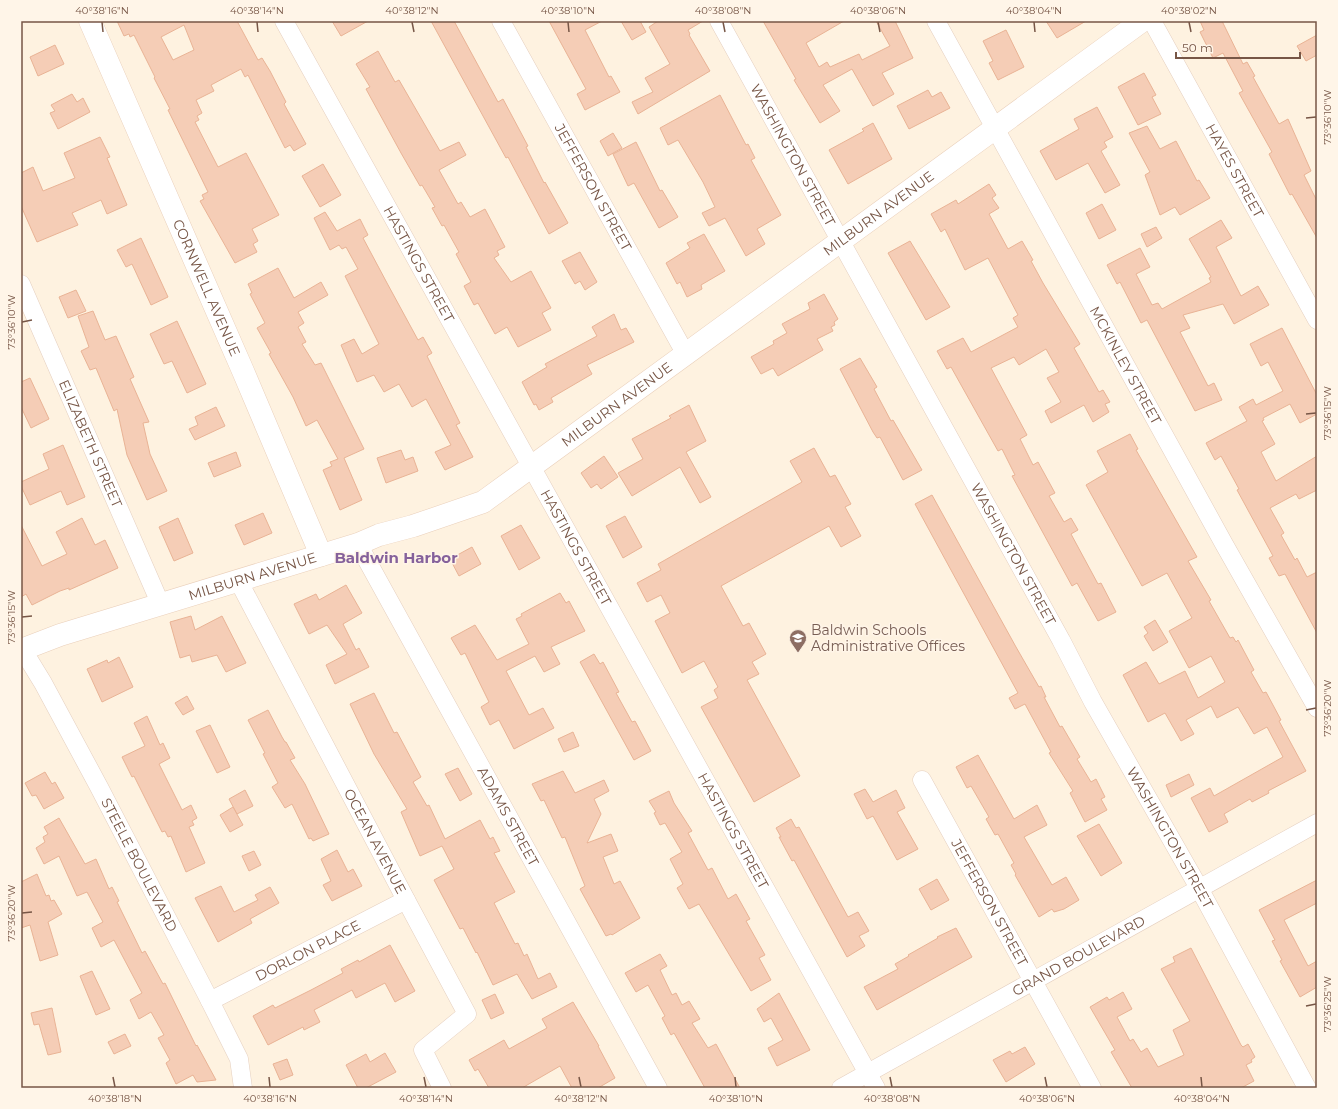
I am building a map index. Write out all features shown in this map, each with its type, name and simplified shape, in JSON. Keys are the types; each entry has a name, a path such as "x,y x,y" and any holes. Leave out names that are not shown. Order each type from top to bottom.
{"main road":[{"name":"CORNWELL AVENUE","path":"90,21 237,356 321,555"},
{"name":"MILBURN AVENUE","path":"22,649 60,635 160,603 358,544 379,535 413,526 483,502 685,353 1142,21"}],"street":[{"name":"HASTINGS STREET","path":"284,21 872,1081"},
{"name":"JEFFERSON STREET","path":"502,21 685,353"},
{"name":"WASHINGTON STREET","path":"719,21 1062,640 1094,702 1198,888 1306,1088"},
{"name":"MCKINLEY STREET","path":"936,21 1224,544 1317,708"},
{"name":"HAYES STREET","path":"1152,21 1317,320"},
{"name":"ELIZABETH STREET","path":"21,284 160,603"},
{"name":"ADAMS STREET","path":"358,544 658,1088"},
{"name":"OCEAN AVENUE","path":"238,580 467,1014 423,1050 442,1088"},
{"name":"STEELE BOULEVARD","path":"22,649 43,683 92,774 210,1001 239,1059 243,1088"},
{"name":"JEFFERSON STREET","path":"922,780 1092,1088"},
{"name":"GRAND BOULEVARD","path":"841,1088 872,1081 1033,982 1198,888 1317,823"},
{"name":"DORLON PLACE","path":"210,1001 406,900"}],"building":[{"path":"117,21 237,21 258,60 262,58 286,102 284,104 306,144 294,151 290,145 285,148 248,75 245,77 241,69 211,85 214,91 196,100 202,113 197,116 199,120 195,122 218,167 246,153 279,215 252,229 258,241 253,244 257,252 235,263 200,201 204,199 202,195 208,192 168,110 170,109 154,78 155,77 134,35 130,37 129,34 124,36","holes":["184,25 194,50 173,60 161,37"]},
{"path":"332,21 368,21 341,36"},
{"path":"431,21 454,21 498,102 503,99 528,146 526,147 544,183 545,182 568,223 549,234 508,157 506,158"},
{"path":"549,21 602,21 585,30 609,77 611,76 620,92 585,110 577,94 586,89"},
{"path":"621,21 640,21 646,32 632,40"},
{"path":"658,21 703,21 688,30 689,35 710,71 638,114 632,102 653,92 645,78 670,64 649,27"},
{"path":"763,21 844,21 806,43 819,67 827,62 830,67 859,54 862,60 890,46 876,21 895,21 913,58 882,73 894,94 873,106 852,69 823,85 840,111 820,123 794,80 796,79"},
{"path":"1046,21 1086,21 1057,38"},
{"path":"1200,21 1222,21 1243,64 1247,62 1255,76 1253,77 1279,124 1288,119 1311,171 1304,175 1317,201 1317,238 1292,194 1290,195 1269,154 1272,152 1239,93 1243,91 1223,53 1213,58 1200,32 1204,30"},
{"path":"1006,30 1024,67 998,80 989,63 993,61 983,41"},
{"path":"1317,35 1317,55 1306,61 1297,46"},
{"path":"55,45 64,64 38,76 30,57"},
{"path":"378,51 395,82 399,80 440,151 459,142 466,155 439,170 458,204 461,202 470,217 485,209 505,247 497,251 499,255 494,258 511,282 531,271 551,308 542,313 551,330 518,347 507,327 495,334 478,303 474,305 464,286 471,282 456,254 459,252 444,225 442,226 432,208 435,207 422,185 420,186 401,153 366,89 370,87 356,64"},
{"path":"1144,73 1156,95 1152,97 1161,114 1138,125 1118,87"},
{"path":"928,90 932,97 941,92 950,108 909,129 897,106"},
{"path":"72,94 77,102 83,98 90,112 58,129 50,113 55,111 51,105"},
{"path":"720,95 746,145 748,144 755,158 751,160 781,215 757,229 765,244 746,256 725,218 709,226 702,213 715,207 703,182 678,140 668,145 660,128"},
{"path":"1097,107 1113,137 1104,142 1107,147 1101,151 1120,185 1105,193 1088,163 1056,180 1040,151 1079,129 1074,119"},
{"path":"873,123 892,159 848,184 829,150 864,131 862,129"},
{"path":"1147,126 1160,149 1176,141 1197,181 1199,180 1210,198 1180,215 1175,207 1160,215 1145,175 1150,172 1129,133"},
{"path":"613,133 622,148 608,156 600,141"},
{"path":"100,137 110,157 107,158 127,205 107,214 101,200 72,213 78,225 37,242 21,206 21,173 33,167 43,191 75,178 64,153"},
{"path":"636,142 660,191 662,190 678,217 659,228 634,183 628,186 613,154"},
{"path":"323,164 341,195 320,207 302,176"},
{"path":"989,184 996,195 992,198 999,208 989,214 1008,249 1022,241 1033,260 1031,261 1043,283 1080,344 1074,348 1099,392 1103,390 1110,402 1105,404 1109,412 1093,422 1084,405 1051,423 1045,411 1061,402 1047,378 1059,372 1046,349 1019,365 1014,357 991,368 1027,435 1020,439 1033,465 1038,462 1055,493 1049,496 1064,522 1071,518 1078,530 1071,534 1098,584 1101,583 1116,612 1098,621 1077,583 1072,586 1012,476 1015,475 1002,449 998,451 951,367 947,369 937,351 963,338 971,352 1018,327 1013,318 1018,315 988,258 965,270 945,229 941,232 931,214 956,200 958,204"},
{"path":"1102,204 1116,230 1099,239 1086,213"},
{"path":"325,212 337,231 360,219 368,235 363,238 387,283 418,340 423,337 432,353 427,356 460,423 456,425 473,457 445,470 435,452 451,445 426,399 412,407 399,384 384,392 374,375 357,382 341,345 354,339 362,354 379,344 345,276 358,269 346,247 342,249 339,245 330,250 314,218"},
{"path":"1221,220 1232,238 1216,247 1241,296 1258,286 1269,305 1234,324 1223,304 1183,315 1190,328 1180,332 1208,386 1214,383 1222,400 1195,411 1147,320 1141,323 1120,282 1117,284 1107,265 1140,248 1150,267 1136,274 1152,305 1158,303 1162,309 1211,282 1209,278 1211,277 1189,239"},
{"path":"1156,227 1162,238 1147,247 1141,234"},
{"path":"704,234 725,271 701,285 702,289 687,297 680,282 677,284 666,263 690,248 687,243"},
{"path":"141,238 168,297 151,305 132,264 126,267 117,250"},
{"path":"910,241 950,307 926,320 888,253"},
{"path":"580,252 597,282 585,290 580,281 575,284 562,261"},
{"path":"278,268 294,298 321,282 328,295 298,312 304,323 298,327 306,342 302,344 315,365 321,363 364,449 344,458 362,500 340,510 323,470 332,466 330,462 338,459 317,420 306,426 293,397 269,354 271,353 257,328 265,323 250,294 252,293 248,284"},
{"path":"76,290 86,311 68,318 59,297"},
{"path":"824,294 838,319 834,322 835,325 831,327 833,331 817,339 823,350 778,376 773,368 761,374 751,357 774,344 773,341 787,333 782,324 810,309 808,303"},
{"path":"93,311 105,340 116,336 134,377 130,379 149,422 143,423 150,454 167,491 147,500 127,455 117,409 114,411 96,368 90,370 81,351 89,347 78,316"},
{"path":"614,314 621,330 626,328 634,342 587,365 592,374 551,398 553,402 539,410 536,404 534,405 522,382 547,367 545,364 597,336 592,327"},
{"path":"177,321 206,384 187,393 172,361 164,364 150,334"},
{"path":"1282,328 1317,395 1317,414 1300,423 1290,404 1263,418 1264,420 1262,421 1275,444 1261,452 1276,481 1317,456 1317,490 1299,499 1296,494 1270,508 1284,533 1281,535 1295,560 1297,558 1307,577 1317,572 1317,633 1285,574 1279,576 1269,558 1273,556 1237,490 1239,489 1221,456 1215,460 1206,443 1247,421 1239,407 1253,399 1256,405 1283,391 1268,362 1261,366 1250,344"},
{"path":"860,358 877,387 874,389 891,421 893,420 922,470 903,480 880,437 877,438 873,432 840,369"},
{"path":"30,378 49,419 31,428 21,407 21,382"},
{"path":"689,405 706,441 686,452 711,497 700,503 680,467 632,496 618,473 643,459 632,439 671,418 669,416"},
{"path":"216,407 225,426 195,440 189,429 198,425 195,417"},
{"path":"1130,434 1138,449 1136,450 1197,557 1188,561 1211,600 1209,601 1230,638 1233,637 1236,642 1238,640 1254,670 1251,672 1263,693 1266,692 1281,720 1279,721 1306,771 1268,791 1269,793 1252,802 1250,799 1224,814 1228,822 1209,832 1191,798 1210,788 1214,796 1283,757 1267,727 1254,734 1238,707 1217,718 1211,706 1186,720 1194,734 1181,741 1165,713 1148,722 1123,675 1146,662 1159,684 1185,671 1198,698 1225,682 1211,656 1189,668 1169,631 1192,618 1167,573 1142,586 1086,485 1108,472 1097,451"},
{"path":"63,445 85,497 67,505 61,491 30,505 21,486 21,482 49,469 43,454"},
{"path":"814,448 830,477 835,475 851,504 845,507 861,536 841,547 829,526 721,586 743,626 749,623 766,654 752,662 759,674 747,680 800,776 754,802 701,707 718,698 714,690 718,687 704,661 682,673 655,621 670,613 661,595 647,602 637,583 661,570 658,564 802,482 790,461"},
{"path":"401,450 405,460 413,457 418,471 386,483 377,458"},
{"path":"236,452 241,466 214,477 208,463"},
{"path":"604,456 618,477 601,489 597,484 591,488 581,473"},
{"path":"932,495 1016,647 1039,687 1041,686 1046,697 1044,697 1060,727 1062,726 1080,757 1077,759 1091,782 1096,779 1105,797 1101,799 1107,810 1085,822 1070,793 1073,791 1049,753 1051,752 1025,704 1015,709 1009,698 1018,693 915,504"},
{"path":"263,513 272,533 244,545 235,525"},
{"path":"625,516 642,547 623,558 606,526"},
{"path":"82,518 95,545 105,540 118,568 69,590 69,588 60,591 32,605 26,594 21,597 21,525 42,566 67,554 56,532"},
{"path":"178,518 193,553 174,561 159,527"},
{"path":"521,525 540,558 519,570 501,536"},
{"path":"472,547 481,564 459,576 450,559"},
{"path":"346,585 362,613 343,624 356,650 359,648 369,667 335,684 326,665 347,654 327,625 309,634 294,604 316,594 319,600"},
{"path":"560,593 566,603 569,601 585,631 551,647 560,664 544,672 535,656 506,671 529,715 543,708 554,728 514,749 499,720 490,725 481,707 489,702 465,653 461,655 451,638 475,625 497,660 529,644 516,619 522,616 521,614"},
{"path":"191,616 195,630 222,616 246,663 226,672 217,655 192,662 190,655 180,658 170,622"},
{"path":"1155,620 1168,642 1153,651 1144,636 1148,633 1144,627"},
{"path":"594,654 600,664 603,662 619,692 616,693 632,722 635,721 651,751 634,760 580,662"},
{"path":"119,657 133,687 102,702 87,669 107,660 108,663"},
{"path":"374,693 394,733 397,732 421,777 413,782 427,806 429,805 445,839 480,820 490,839 493,837 500,851 494,853 515,892 494,903 515,944 518,943 524,956 527,954 538,979 550,973 557,987 532,999 517,974 493,985 477,952 476,953 463,928 460,929 434,880 454,869 442,846 420,856 401,812 407,809 374,754 350,704"},
{"path":"187,696 194,709 183,715 175,703"},
{"path":"268,710 295,758 290,760 305,784 329,834 313,841 311,838 309,839 292,804 285,808 272,787 278,783 248,720"},
{"path":"147,716 160,745 163,743 170,758 159,764 182,810 191,805 197,818 192,821 194,825 189,827 205,863 186,872 171,836 168,837 165,831 162,832 134,776 132,777 122,757 145,746 134,723"},
{"path":"210,725 230,767 217,773 196,731"},
{"path":"573,732 579,746 564,752 558,739"},
{"path":"978,755 1014,819 1037,805 1047,825 1024,837 1052,885 1066,877 1079,900 1064,909 1054,912 1052,909 1039,917 1015,875 1016,874 1011,865 1014,863 998,834 995,835 986,819 989,817 971,786 967,788 956,767"},
{"path":"458,768 472,794 460,801 445,774"},
{"path":"563,771 575,793 604,780 609,791 594,799 601,814 587,843 611,834 618,851 603,857 614,884 620,881 640,918 612,935 606,936 580,889 585,886 565,837 562,838 544,800 541,801 532,784"},
{"path":"45,772 52,784 55,782 64,798 44,809 36,795 32,796 25,783"},
{"path":"1189,774 1194,785 1171,797 1166,785"},
{"path":"865,789 873,802 896,790 905,808 897,812 918,849 897,860 873,816 867,819 854,794"},
{"path":"245,790 253,806 237,814 229,799"},
{"path":"669,791 674,803 692,831 688,833 708,870 712,868 728,899 736,894 750,919 746,921 765,955 759,958 771,980 751,991 699,904 689,909 677,888 683,884 670,859 682,852 665,823 660,825 654,813 656,812 649,801"},
{"path":"233,807 243,825 230,832 220,815"},
{"path":"59,818 85,864 96,859 109,889 112,887 119,901 117,902 142,953 145,951 163,984 165,983 196,1046 197,1045 216,1080 197,1082 193,1075 176,1084 166,1063 170,1060 158,1038 164,1035 151,1012 139,1019 130,1000 142,993 114,940 101,947 92,928 103,922 87,892 77,896 59,856 44,864 36,848 45,842 43,837 48,834 44,827"},
{"path":"791,819 796,828 799,827 848,917 858,912 869,931 859,936 865,946 847,957 794,860 792,861 779,837 781,837 776,828"},
{"path":"1099,824 1122,863 1101,876 1077,836"},
{"path":"337,850 348,872 353,869 362,886 332,901 323,885 331,881 321,859"},
{"path":"254,851 261,865 249,871 242,856"},
{"path":"37,874 46,896 49,895 51,901 54,900 62,914 48,922 58,955 40,961 30,925 21,928 21,882"},
{"path":"937,879 949,900 931,910 919,889"},
{"path":"1317,880 1317,903 1284,920 1308,966 1317,961 1317,987 1300,997 1280,961 1282,960 1272,941 1275,940 1259,910"},
{"path":"221,886 234,912 258,900 255,895 270,887 279,903 250,919 252,923 218,942 195,898"},
{"path":"956,928 972,957 877,1010 864,987 898,969 895,964 938,938 937,937"},
{"path":"390,945 415,991 395,1002 385,983 356,998 352,990 314,1010 320,1022 304,1030 303,1027 268,1045 253,1016 273,1005 275,1008 311,990 343,973 341,969 358,960 359,962"},
{"path":"1191,948 1241,1045 1243,1047 1248,1044 1255,1057 1251,1060 1252,1062 1246,1065 1254,1081 1241,1088 1132,1088 1111,1052 1115,1050 1090,1007 1107,997 1109,1000 1123,992 1132,1009 1117,1017 1130,1041 1133,1039 1141,1052 1147,1048 1158,1067 1184,1055 1173,1030 1190,1021 1161,969 1175,962 1173,957"},
{"path":"660,954 667,966 660,970 672,995 676,993 682,1005 689,1001 700,1019 692,1023 708,1048 716,1044 740,1088 705,1088 674,1033 671,1035 662,1018 665,1016 648,985 636,992 625,973"},
{"path":"92,971 110,1009 96,1015 80,976"},
{"path":"779,993 810,1050 777,1066 768,1048 783,1040 771,1018 764,1022 757,1009"},
{"path":"495,994 504,1013 491,1019 482,1000"},
{"path":"573,1002 599,1046 615,1078 598,1088 572,1088 560,1066 522,1088 489,1088 478,1069 475,1071 469,1060 504,1040 509,1049 547,1028 542,1019"},
{"path":"52,1008 61,1052 48,1055 39,1024 34,1025 31,1013"},
{"path":"125,1034 131,1046 114,1054 108,1042"},
{"path":"1025,1047 1035,1064 1006,1082 993,1060 1010,1051 1012,1054"},
{"path":"385,1053 396,1072 366,1088 358,1088 346,1065 366,1054 370,1062"},
{"path":"287,1059 293,1075 280,1080 273,1064"}],"place":[{"name":"Baldwin Schools Administrative Offices","path":"798,653"}],"district":[{"name":"Baldwin Harbor","path":"396,557"}]}
